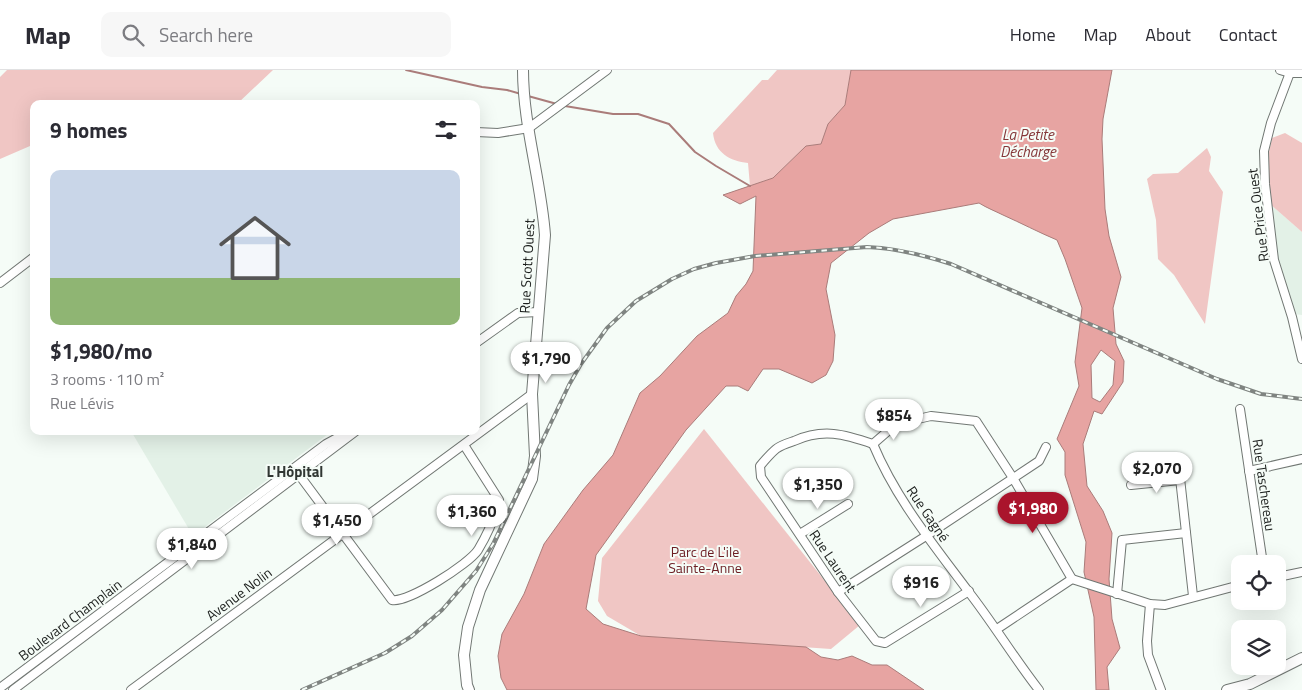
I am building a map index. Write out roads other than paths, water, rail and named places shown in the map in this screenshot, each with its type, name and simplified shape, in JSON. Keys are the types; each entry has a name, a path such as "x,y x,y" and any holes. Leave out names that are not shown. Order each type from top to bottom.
{"street":[{"name":"Rue Scott Ouest","path":"469,690 464,655 468,627 480,590 532,479 535,466 532,394 545,235 524,101 523,70"},
{"path":"480,132 498,133 529,128 607,70"},
{"path":"1280,70 1302,73"},
{"name":"Rue Price Ouest","path":"1291,72 1271,123 1264,151 1265,184 1274,260 1292,317 1302,359"},
{"path":"0,283 30,260"},
{"path":"480,340 518,313 538,312"},
{"path":"1292,317 1302,318"},
{"name":"Avenue Nolin","path":"480,433 532,394"},
{"name":"Rue Taschereau","path":"1240,409 1262,555"},
{"path":"873,444 896,424 931,416 976,421 1013,478 1072,579 1150,604 1165,605 1193,596 1231,588"},
{"name":"Rue Laurent","path":"873,444 832,432 803,437 778,448 760,466 761,477 838,592 876,642 885,643 969,591"},
{"name":"Boulevard Champlain","path":"13,690 297,471 326,444 343,435"},
{"name":"Boulevard Champlain","path":"0,688 297,471 350,435"},
{"name":"Avenue Nolin","path":"131,690 477,435"},
{"name":"Rue Gagné","path":"873,444 905,506 997,629 1039,690"},
{"path":"297,471 392,600 396,601 411,597 466,563 477,551 495,515 498,500 464,445"},
{"path":"838,592 1039,461 1046,447"},
{"path":"1249,472 1302,459"},
{"path":"1178,460 1193,596"},
{"path":"1131,485 1180,480"},
{"path":"800,534 848,504"},
{"path":"1117,594 1122,540 1186,532"},
{"path":"1286,575 1302,572"},
{"path":"997,629 1072,579"},
{"path":"1150,604 1147,641 1148,655 1161,690"},
{"path":"1227,690 1250,684 1302,658"}],"water":[{"name":"La Petite Décharge","path":"851,70 1112,70 1103,119 1102,139 1105,209 1109,236 1121,277 1113,308 1116,344 1124,361 1123,382 1102,414 1094,411 1083,444 1087,486 1103,511 1112,533 1109,579 1112,619 1120,648 1107,667 1109,690 1096,690 1094,617 1084,572 1086,542 1065,475 1065,452 1057,439 1079,386 1075,362 1082,308 1057,240 979,203 893,219 869,233 831,263 826,289 835,335 833,361 826,375 812,383 779,369 763,369 748,391 738,386 726,386 686,430 596,555 586,609 603,624 641,636 806,647 821,657 838,660 852,656 872,665 887,665 924,690 507,690 501,678 498,656 502,634 524,594 544,544 583,490 613,455 640,393 660,376 697,336 728,313 736,296 746,284 753,271 756,196 740,204 723,195 773,178 806,146 821,144 828,124 845,105","holes":["1101,350 1115,361 1113,385 1100,402 1092,398 1091,365"]}],"waterway":[{"path":"406,70 521,94"},
{"path":"528,96 557,104"},
{"path":"565,106 613,114 638,114 669,124 695,152 750,186"}],"railway":[{"path":"302,690 385,653 412,636 442,610 476,571 493,544 569,385 581,364 607,328 636,301 672,279 694,269 755,256 867,247 909,252 951,264 1217,379 1261,394 1302,399"}],"district":[{"name":"L'Hôpital","path":"295,472"}],"park label":[{"name":"Parc de L'ile Sainte-Anne","path":"705,560"}]}
